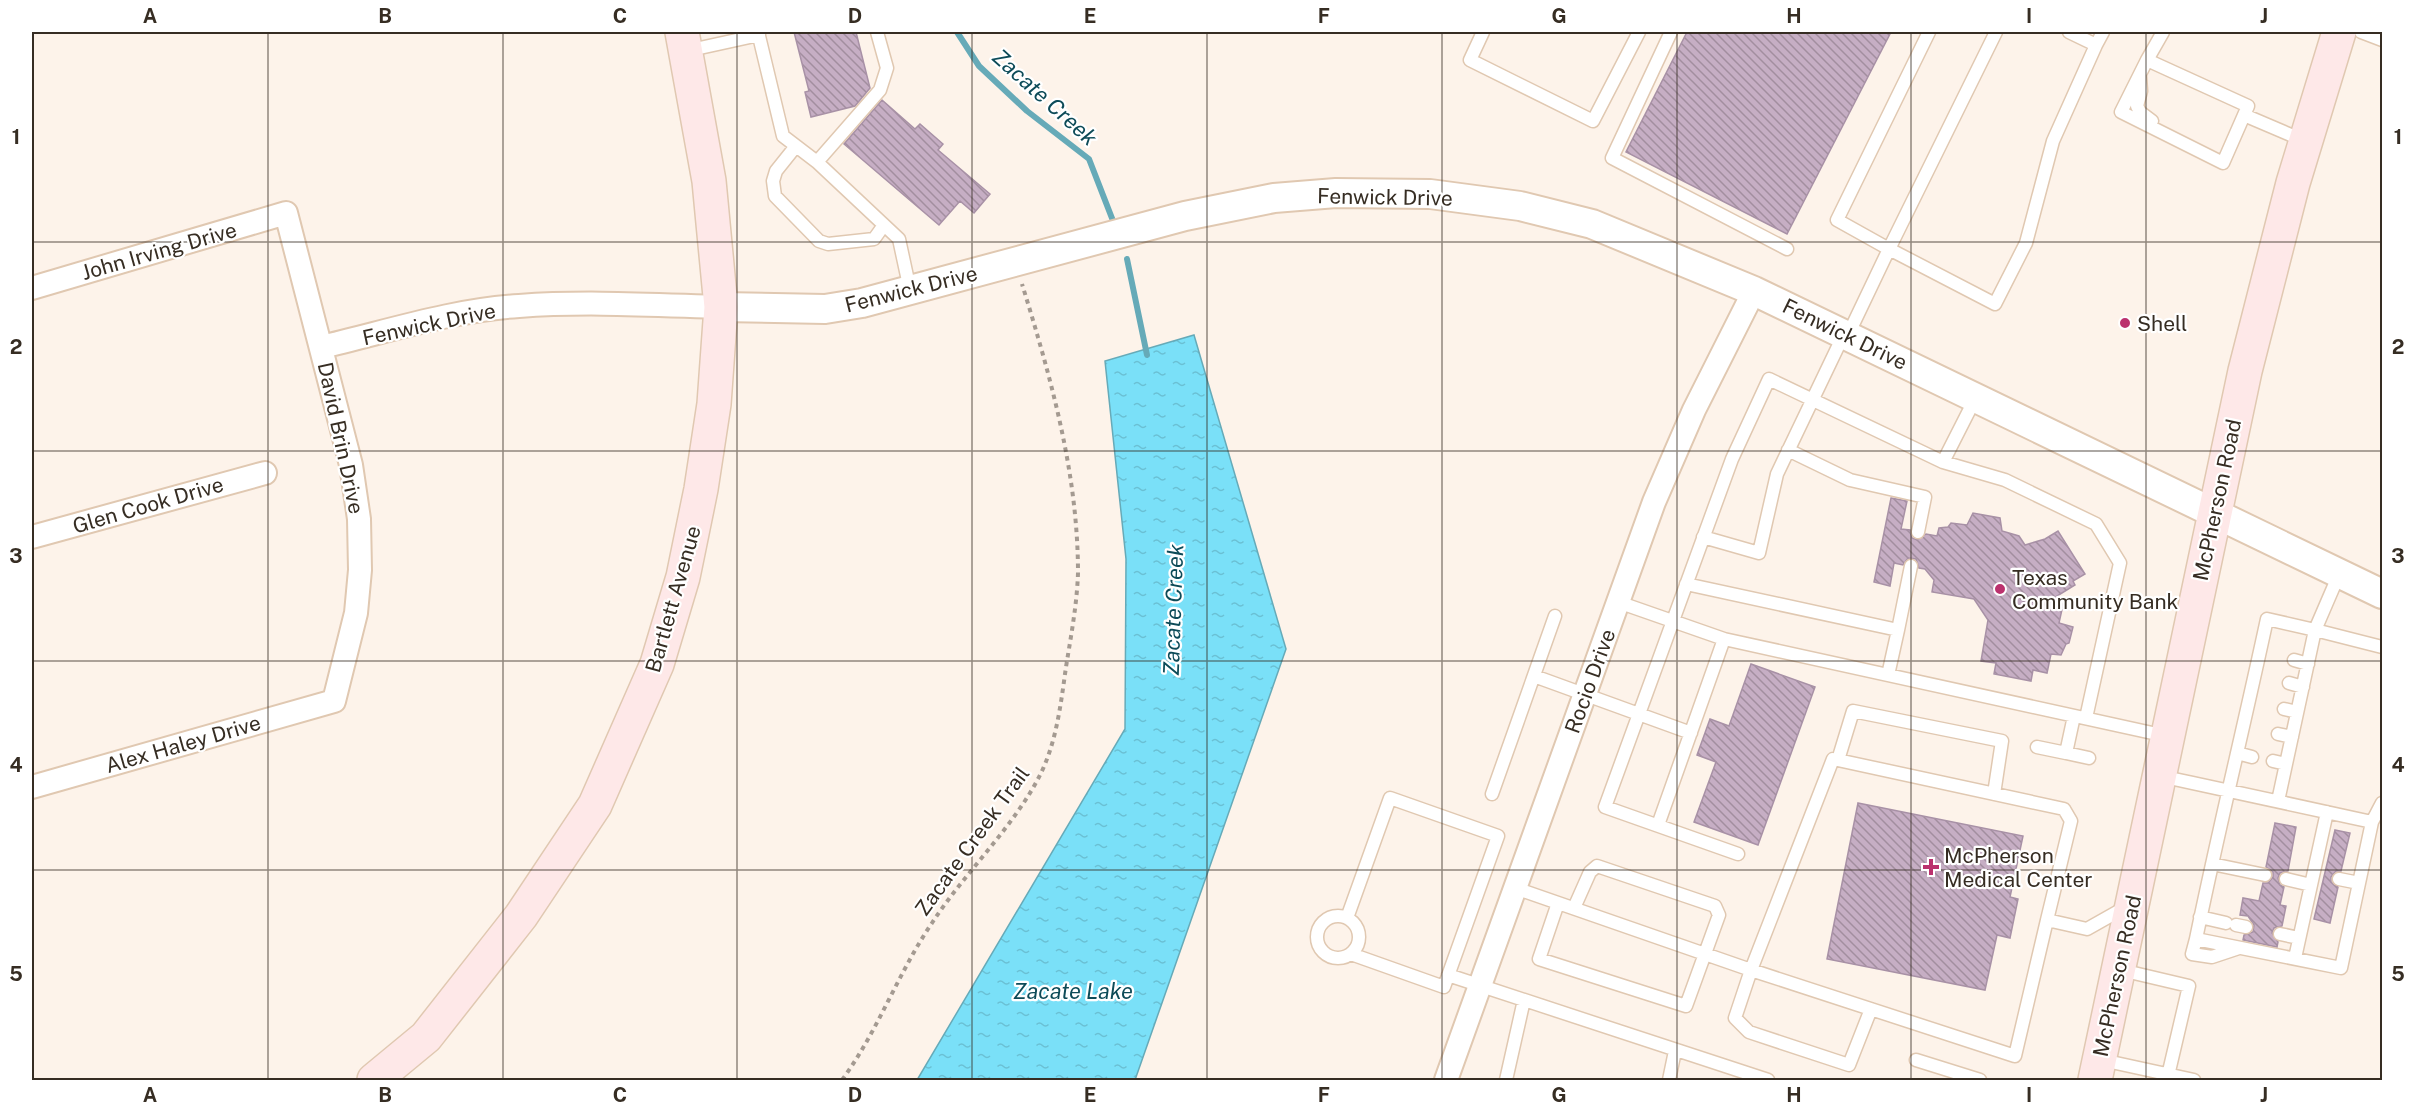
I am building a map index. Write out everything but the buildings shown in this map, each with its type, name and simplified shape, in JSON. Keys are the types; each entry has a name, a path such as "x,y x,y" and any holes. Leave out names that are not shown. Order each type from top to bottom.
{"main road":[{"name":"McPherson Road","path":"2097,1070 2214,511 2248,360 2293,183 2339,32"},
{"name":"Bartlett Avenue","path":"374,1080 426,1037 521,916 595,805 657,664 683,577 701,489 714,404 721,307 709,182 684,41"}],"street":[{"name":"Fenwick Drive","path":"321,347 466,313 518,306 580,304 825,309 910,291 1185,216 1274,198 1336,193 1430,194 1520,206 1592,224 1754,291 2382,594"},
{"name":"John Irving Drive","path":"32,288 286,213"},
{"name":"David Brin Drive","path":"286,213 351,465 358,519 360,570 356,613 334,700"},
{"name":"Rocio Drive","path":"1446,1080 1654,502 1694,410 1754,291"},
{"name":"Glen Cook Drive","path":"32,537 265,473"},
{"name":"Alex Haley Drive","path":"32,787 334,700"}],"lane":[{"path":"817,162 880,90 887,68 877,32"},
{"path":"1483,32 1470,60 1593,121 1639,32"},
{"path":"1671,32 1612,158 1786,249"},
{"path":"1929,32 1837,220 1995,304 2026,243 2054,141 2103,32"},
{"path":"1703,537 1759,553 1777,474 1812,399 1996,32"},
{"path":"2069,32 2096,45"},
{"path":"2147,60 2248,106 2223,163 2121,112 2147,60 2163,32"},
{"path":"2361,32 2382,40"},
{"path":"684,41 758,33 783,136 817,162 898,239 910,291"},
{"path":"2244,115 2306,141"},
{"path":"796,146 776,171 773,181 775,196 819,241 828,244 874,238 884,225"},
{"path":"1738,854 1605,807 1732,459 1769,379 1943,462 2006,480 2096,524 2120,563 2080,717 2066,753"},
{"path":"1943,462 1976,397"},
{"path":"1788,450 1850,480 1925,497 1918,532"},
{"path":"1888,675 1911,566"},
{"path":"2278,801 2315,630 2340,572"},
{"path":"1686,584 1898,630"},
{"path":"1618,602 1724,639 2167,736"},
{"path":"1492,794 1555,616"},
{"path":"2382,647 2267,620 2196,939 2341,968 2372,822 2382,803"},
{"path":"1658,825 1724,639"},
{"path":"2260,652 2273,656"},
{"path":"2294,660 2308,664"},
{"path":"2255,675 2268,679"},
{"path":"1534,676 1690,733"},
{"path":"2289,683 2303,687"},
{"path":"2249,702 2263,705"},
{"path":"2284,709 2297,712"},
{"path":"1838,760 1853,711 2002,741 1994,794"},
{"path":"2244,726 2257,729"},
{"path":"2278,734 2292,737"},
{"path":"2037,747 2089,758"},
{"path":"2237,753 2252,757"},
{"path":"1515,888 1751,970 1871,1009 2014,1056 2071,821 2064,809 1833,759 1751,970 1735,1018 1749,1032 1850,1065 1871,1009"},
{"path":"2273,761 2286,764"},
{"path":"2159,776 2372,822"},
{"path":"1347,918 1390,798 1498,836 1444,987 1351,954"},
{"path":"2295,958 2316,878 2327,812"},
{"path":"2212,864 2265,875"},
{"path":"1558,903 1539,959 1686,1006 1703,953 1719,915 1715,906 1607,867 1597,866 1590,872 1574,908"},
{"path":"2286,879 2316,878"},
{"path":"2339,879 2359,883"},
{"path":"2047,920 2087,929 2132,903"},
{"path":"1334,916 1347,918 1353,922 1359,935 1356,949 1345,957 1331,957 1325,954 1318,943 1318,929 1327,919 1334,916"},
{"path":"2200,917 2236,925"},
{"path":"2280,934 2299,938"},
{"path":"2119,969 2189,986 2167,1078"},
{"path":"1448,975 1768,1080"},
{"path":"1506,1080 1524,1000"},
{"path":"1669,1080 1676,1051"},
{"path":"1916,1060 1980,1080"},
{"path":"2097,1070 2194,1080"}],"path":[{"name":"Zacate Creek Trail","path":"842,1080 881,1018 912,954 931,924 960,882 1027,797 1042,771 1056,724 1076,595 1076,534 1063,435 1022,284"}],"water":[{"name":"Zacate Lake","path":"1194,335 1286,649 1135,1080 917,1080 1125,729 1126,559 1105,361"}],"waterway":[{"name":"Zacate Creek","path":"957,32 979,66 1027,111 1089,159 1115,226"},
{"name":"Zacate Creek","path":"1127,259 1147,355"}],"place":[{"name":"Shell","path":"2125,323"},
{"name":"Texas Community Bank","path":"2000,589"},
{"name":"McPherson Medical Center","path":"1931,867"}]}
